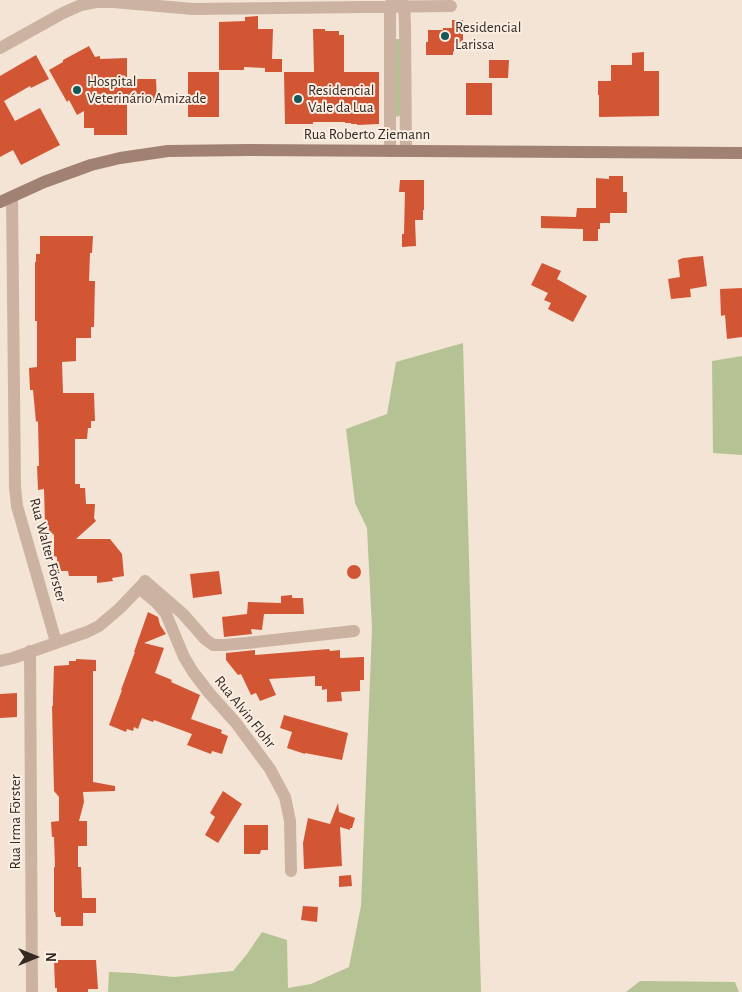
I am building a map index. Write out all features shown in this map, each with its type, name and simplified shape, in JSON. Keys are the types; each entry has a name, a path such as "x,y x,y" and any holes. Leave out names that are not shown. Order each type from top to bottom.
{"main road":[{"name":"Rua Roberto Ziemann","path":"6,199 44,182 91,165 168,151 742,153"}],"street":[{"path":"0,48 62,13 81,5 96,2 193,9 391,3 451,6"},
{"path":"390,151 391,3"},
{"path":"403,3 406,151"},
{"name":"Rua Walter Förster","path":"6,199 17,506 56,642"},
{"path":"0,661 87,632 99,626 144,583 183,614 204,639 213,645 354,631"},
{"name":"Rua Alvin Flohr","path":"144,583 166,614 184,657 193,672 236,723 266,763 285,797 290,821 291,871"},
{"name":"Rua Irma Förster","path":"30,651 32,992"}],"green space":[{"path":"396,39 400,40 400,115 398,117 396,116"},
{"path":"463,343 481,992 108,992 109,972 174,977 233,971 262,932 287,940 288,988 311,984 349,967 361,906 372,629 367,528 355,503 346,429 387,414 396,362"},
{"path":"742,356 742,455 713,453 712,361"},
{"path":"640,981 735,982 739,992 626,992"}],"building":[{"path":"258,16 258,29 273,29 272,59 282,59 282,72 265,72 265,68 244,67 244,70 219,70 219,22 245,21 245,17"},
{"name":"Residencial Larissa","path":"452,20 463,20 463,43 454,43 453,55 426,55 428,30 452,28"},
{"path":"313,29 339,31 339,35 344,35 344,72 379,72 379,124 357,125 345,122 313,122 313,124 285,124 284,72 314,72"},
{"path":"89,46 95,57 100,56 100,59 127,58 127,79 156,79 157,103 127,103 127,135 94,135 94,128 84,128 84,111 77,115 69,100 67,102 49,70"},
{"path":"644,52 644,71 659,71 659,116 599,117 598,81 611,81 611,65 632,65 632,53"},
{"path":"36,55 49,79 31,88 30,86 4,101 15,121 40,108 60,145 21,165 13,150 0,157 0,76"},
{"path":"489,60 509,60 508,78 489,78"},
{"path":"188,72 219,72 219,117 188,117"},
{"path":"466,83 492,83 492,115 466,115"},
{"path":"609,176 623,176 623,192 627,192 627,213 610,213 610,223 600,223 598,241 583,241 583,229 541,228 541,216 576,217 577,208 596,208 596,178 609,179"},
{"path":"400,180 424,180 423,220 415,220 416,246 402,247 405,192 399,192"},
{"path":"40,236 93,236 89,281 95,281 94,327 91,327 91,338 76,338 76,361 62,362 63,393 94,393 95,421 91,421 91,428 88,428 87,439 75,439 75,484 80,484 80,488 85,488 86,504 95,504 94,518 96,521 76,539 110,539 122,554 124,576 112,578 113,581 97,583 97,576 69,576 68,571 57,571 57,557 54,556 54,535 45,523 44,489 38,490 38,421 36,422 33,390 30,390 29,368 37,367 35,262 36,254 40,254"},
{"path":"703,256 707,286 690,289 691,297 671,299 668,279 680,277 678,260"},
{"path":"542,263 561,271 557,279 587,296 573,322 548,309 551,303 544,300 548,293 531,285"},
{"path":"742,288 742,337 727,339 725,315 721,316 720,289"},
{"path":"354,565 359,567 361,572 359,577 354,579 349,577 347,572 349,567"},
{"path":"219,571 222,594 193,598 190,574"},
{"path":"292,595 292,598 303,598 304,614 264,614 262,630 251,629 252,634 224,637 222,617 247,614 248,602 281,603 281,596"},
{"path":"148,612 158,617 160,625 166,634 144,643 164,648 155,673 200,695 191,719 222,730 221,733 228,736 222,754 212,751 211,754 187,745 192,734 154,720 153,722 142,718 138,729 134,727 133,731 127,729 126,732 109,725"},
{"path":"329,649 330,651 340,650 340,658 364,657 364,680 360,680 360,691 341,692 342,701 327,702 327,689 322,690 322,686 315,686 315,676 269,679 276,695 260,701 256,693 251,695 241,674 238,675 226,660 226,653 255,650 255,655"},
{"path":"76,659 96,660 96,671 93,671 93,782 115,786 115,791 83,792 84,802 79,821 87,821 87,846 78,846 78,867 81,867 82,898 96,898 96,913 83,913 83,926 61,926 61,917 56,917 54,912 54,837 52,837 51,822 59,821 59,797 54,791 52,706 54,666 69,665 69,661 76,661"},
{"path":"17,693 17,717 0,718 0,694"},
{"path":"284,715 348,733 342,760 305,754 287,748 292,732 280,728"},
{"path":"223,791 242,804 218,843 205,835 215,817 210,813"},
{"path":"338,803 339,812 355,818 350,830 340,827 342,866 304,869 303,843 308,818 330,824"},
{"path":"244,825 268,825 268,850 261,850 260,854 244,854"},
{"path":"351,875 352,886 339,887 339,876"},
{"path":"303,906 318,907 317,922 301,920"},
{"path":"54,960 96,960 98,989 88,989 88,992 57,992 57,988 55,988"}],"place":[{"name":"Residencial Larissa","path":"445,36"},
{"name":"Hospital Veterinário Amizade","path":"77,90"},
{"name":"Residencial Vale da Lua","path":"298,99"}]}
